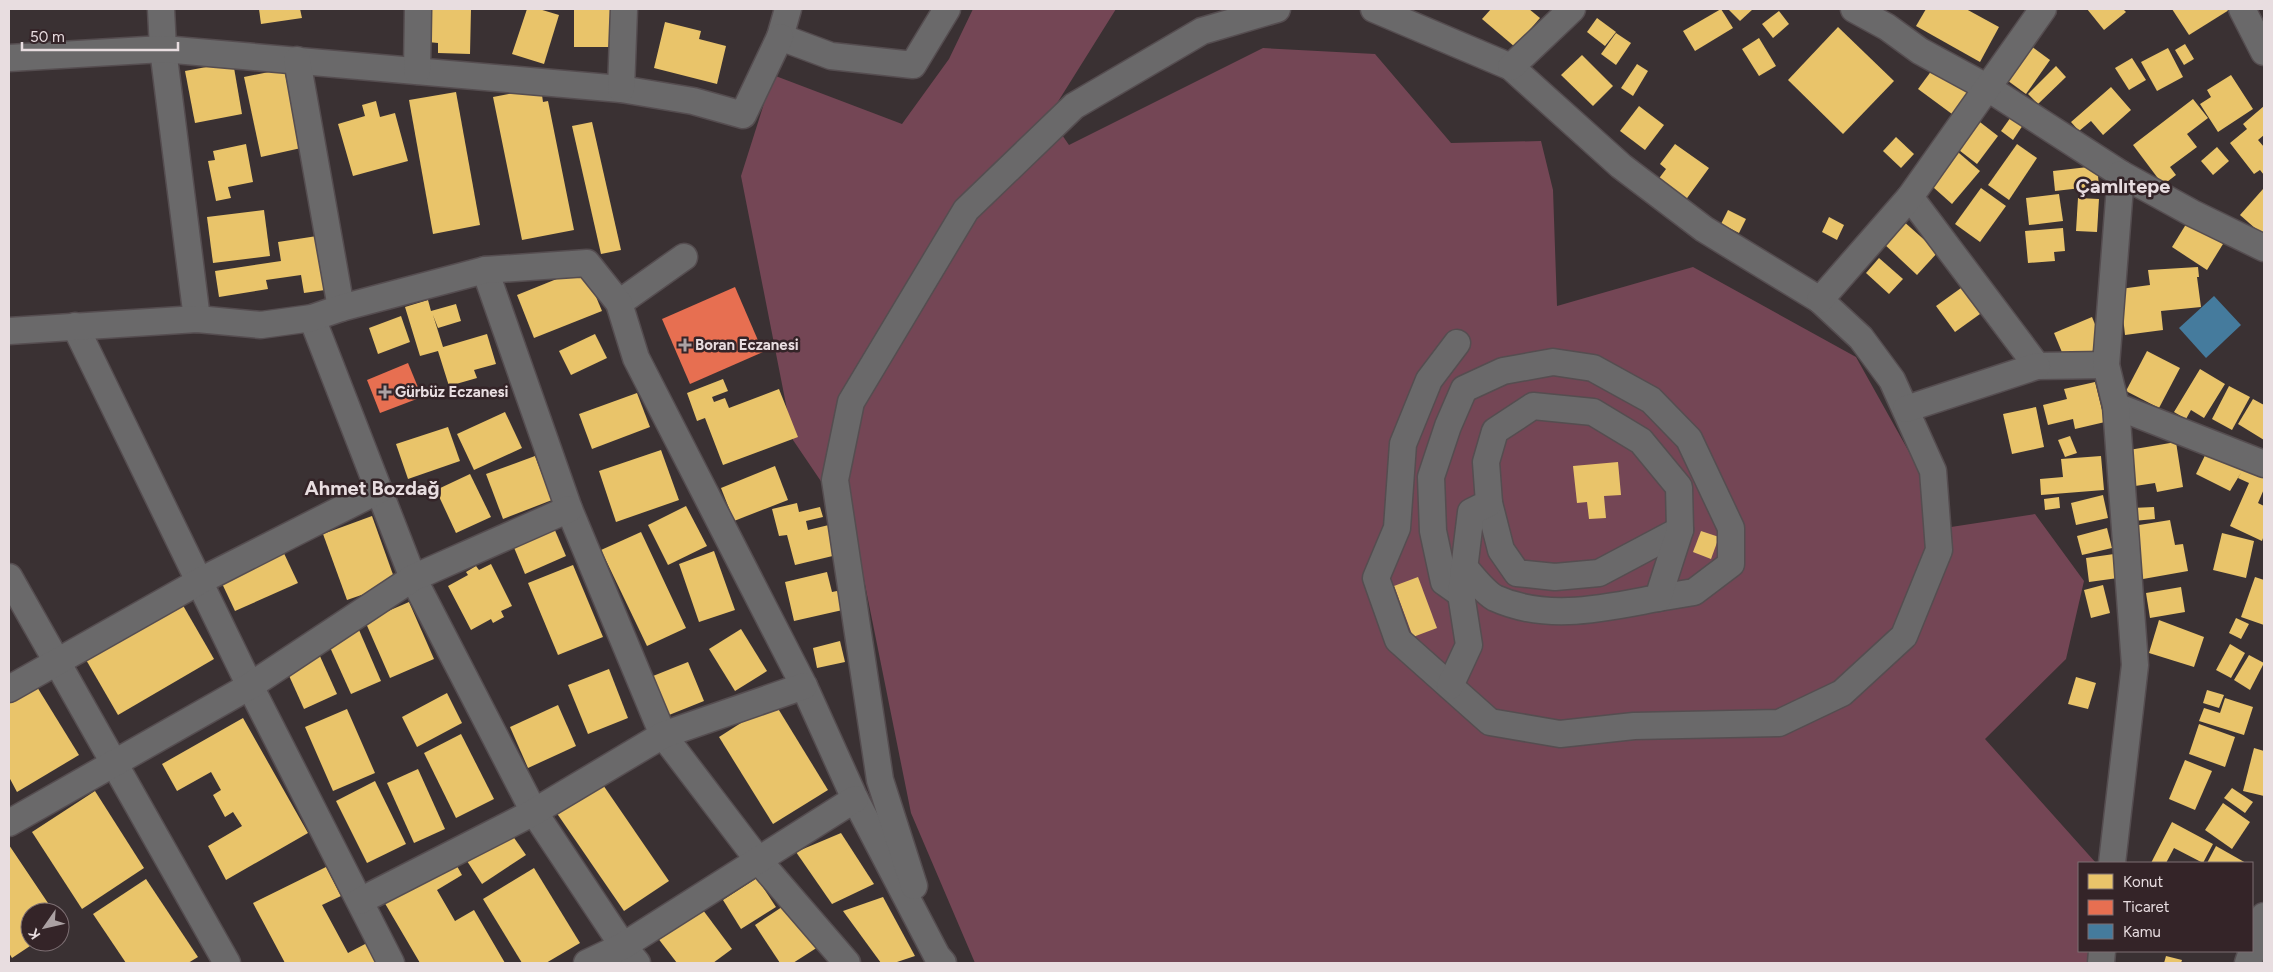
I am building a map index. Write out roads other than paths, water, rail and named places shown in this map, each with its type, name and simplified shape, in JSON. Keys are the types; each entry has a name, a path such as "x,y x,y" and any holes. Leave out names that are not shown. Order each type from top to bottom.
{"street":[{"path":"161,9 163,49 197,319"},
{"path":"417,71 418,9"},
{"path":"621,89 624,9"},
{"path":"9,58 163,49 621,89 693,101 743,115 780,37 788,9"},
{"path":"780,37 831,56 913,65 946,9"},
{"path":"940,959 880,780 835,480 851,402 966,210 1074,106 1202,31 1277,9"},
{"path":"1374,9 1511,67 1621,166 1704,230 1820,300 1862,338 1892,380 1932,471 1939,550 1904,636 1842,693 1779,723 1634,726 1560,734 1490,722 1398,640 1376,578 1397,528 1403,444 1429,380 1457,343"},
{"path":"1511,67 1572,9"},
{"path":"1854,9 1887,27 1920,51 1988,88 2121,174 2192,213 2264,248"},
{"path":"1820,300 1910,197 2043,9"},
{"path":"2242,9 2264,52"},
{"path":"297,60 340,308"},
{"path":"2112,862 2135,665 2116,406 2106,365 2121,174"},
{"path":"1910,197 2037,366"},
{"path":"619,303 684,257"},
{"path":"9,331 197,319 261,324 312,318 340,308 485,270 587,262 619,303 636,358 804,686 855,799 940,959"},
{"path":"485,270 569,509 663,735 760,861 847,963"},
{"path":"312,318 413,578 534,812 630,955"},
{"path":"75,326 250,686 391,963"},
{"path":"1461,594 1444,582 1433,531 1430,477 1448,426 1464,389 1502,371 1553,362 1593,368 1651,400 1689,439 1731,528 1731,564 1694,592 1592,610 1541,612 1494,597 1464,568"},
{"path":"1906,409 2037,366 2106,365"},
{"path":"1658,598 1680,530 1679,487 1641,441 1593,412 1533,406 1495,431 1486,462 1489,503 1501,550 1517,573 1555,577 1599,573 1680,530"},
{"path":"2116,406 2264,464"},
{"path":"9,689 200,581 379,490"},
{"path":"1450,686 1469,645 1461,594 1471,512 1489,503"},
{"path":"9,823 250,686 413,578 569,509"},
{"path":"9,577 227,963"},
{"path":"360,901 534,812 663,735 804,686"},
{"path":"587,963 630,955 760,861 855,799"},
{"path":"2253,948 2264,916"}],"place":[{"name":"Boran Eczanesi","path":"685,345"},
{"name":"Gürbüz Eczanesi","path":"385,392"}],"district":[{"name":"Çamlıtepe","path":"2123,186"},
{"name":"Ahmet Bozdağ","path":"372,488"}]}
